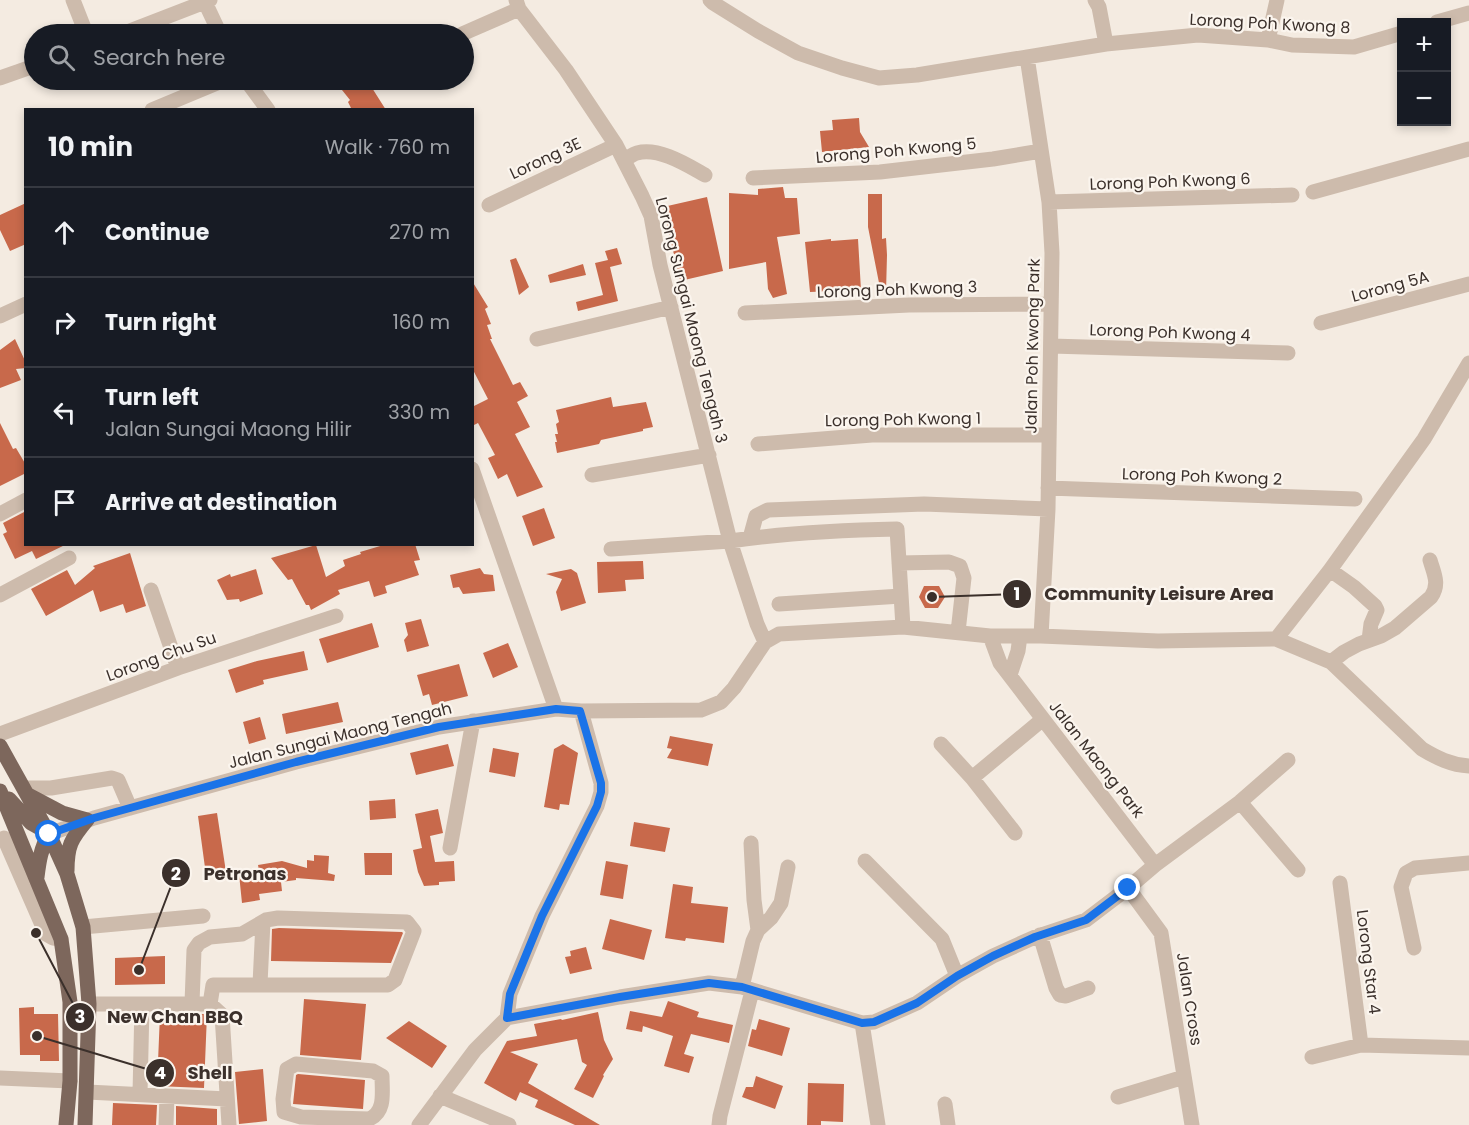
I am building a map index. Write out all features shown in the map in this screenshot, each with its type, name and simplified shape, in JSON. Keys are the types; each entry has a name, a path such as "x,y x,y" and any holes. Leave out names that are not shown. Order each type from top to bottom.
{"main road":[{"path":"0,746 49,834 67,874 83,927 89,1004 86,1125"},
{"path":"0,790 31,823 49,834"},
{"path":"0,790 7,836 37,878 61,939 70,1002 70,1081 63,1125"},
{"path":"26,792 62,813 87,820 74,836 67,853 67,874"},
{"path":"37,878 42,846 49,834"}],"street":[{"path":"73,0 82,24"},
{"name":"Lorong Poh Kwong 8","path":"710,0 758,32 798,53 879,78 916,75 1106,44 1198,35 1268,39 1292,45 1353,47 1397,34"},
{"path":"1095,0 1099,7 1106,44"},
{"path":"1268,39 1277,0"},
{"path":"147,24 206,1 216,24"},
{"path":"474,27 517,4"},
{"name":"Lorong Sungai Maong Tengah 3","path":"517,4 566,70 616,145 651,216 660,265 730,541 765,642"},
{"path":"1451,18 1469,13"},
{"name":"Jalan Poh Kwong Park","path":"1028,57 1049,202 1052,253 1048,509 1041,636"},
{"path":"0,78 24,70"},
{"path":"157,108 200,90"},
{"path":"253,90 267,108"},
{"name":"Lorong 3E","path":"489,204 616,145"},
{"path":"1313,192 1469,149"},
{"name":"Lorong Poh Kwong 5","path":"753,178 880,172 1041,151"},
{"path":"624,160 637,153 656,153 705,175"},
{"name":"Lorong Poh Kwong 6","path":"1049,202 1292,195"},
{"name":"Lorong 5A","path":"1321,323 1469,284"},
{"name":"Lorong Poh Kwong 3","path":"745,313 909,305 1050,304"},
{"path":"0,316 24,305"},
{"path":"537,339 671,307"},
{"name":"Lorong Poh Kwong 4","path":"1050,346 1288,353"},
{"path":"1276,639 1330,570 1424,439 1469,363"},
{"name":"Lorong Poh Kwong 1","path":"758,444 872,435 1049,435"},
{"path":"592,475 709,455"},
{"path":"476,487 556,709"},
{"name":"Lorong Poh Kwong 2","path":"1048,488 1355,499"},
{"path":"0,514 24,501"},
{"path":"750,538 756,516 768,510 924,504 1048,509"},
{"path":"897,505 903,627"},
{"path":"611,549 897,529"},
{"path":"0,595 69,558"},
{"path":"1331,662 1344,652 1395,628 1431,597 1436,591 1437,583 1430,560"},
{"path":"899,563 949,562 960,566 964,578 958,632"},
{"path":"1330,570 1375,606 1377,610 1371,624 1369,640"},
{"path":"151,590 178,668"},
{"path":"778,604 901,596"},
{"name":"Lorong Chu Su","path":"0,734 178,668 336,616"},
{"path":"765,642 779,634 903,627 990,636 1158,641 1276,639 1331,662 1422,749 1438,759 1460,766 1469,766"},
{"name":"Jalan Maong Park","path":"990,636 1000,663 1155,865"},
{"path":"1010,675 1020,636"},
{"name":"Jalan Sungai Maong Tengah","path":"49,834 87,820 296,762 439,727 556,709 580,711 701,710 721,702 734,688 765,642"},
{"path":"507,1018 510,994 542,916 597,806 601,792 601,783 580,711"},
{"path":"972,778 1043,719"},
{"path":"450,848 473,721"},
{"path":"941,744 972,778 1015,833"},
{"path":"419,1125 475,1050 507,1018 709,983 747,989 862,1023 874,1022 917,1003 957,976 993,956 1040,935 1086,920 1240,802 1288,760"},
{"path":"26,792 116,778 130,808"},
{"path":"1240,802 1298,870"},
{"path":"7,836 46,934 61,939"},
{"path":"751,843 758,930"},
{"path":"865,861 942,939 957,976"},
{"path":"1414,948 1401,886 1406,873 1415,868 1469,863"},
{"path":"719,1125 747,989 753,941 758,930 771,918 781,903 788,867"},
{"name":"Lorong Star 4","path":"1340,883 1361,1045"},
{"name":"Jalan Cross","path":"1128,888 1161,933 1192,1125"},
{"path":"83,927 203,916"},
{"path":"192,1003 194,950 210,937 242,934 266,920 278,918 407,922 414,931 395,980 388,985 193,984"},
{"path":"260,984 263,922"},
{"path":"1040,935 1060,996 1088,988"},
{"path":"210,1004 213,985"},
{"path":"89,1004 210,1004 222,1015 229,1125"},
{"path":"140,1094 142,1004"},
{"path":"862,1023 878,1125"},
{"path":"1312,1057 1361,1045 1469,1048"},
{"path":"296,1064 373,1071 382,1076 382,1107 376,1116 369,1119 301,1121 284,1112 283,1098 287,1069 296,1064"},
{"path":"1118,1097 1184,1077"},
{"path":"0,1078 70,1081"},
{"path":"87,1092 227,1099"},
{"path":"166,1125 167,1096"},
{"path":"440,1096 509,1125"},
{"path":"945,1104 948,1125"}],"building":[{"path":"342,90 373,90 385,108 351,108 348,102 350,100"},
{"path":"859,118 860,132 869,147 822,152 820,131 833,130 832,120"},
{"path":"783,187 785,198 797,198 800,234 777,237 787,294 773,298 768,289 766,262 729,269 729,193 758,195 758,189"},
{"path":"868,194 882,194 882,239 886,238 887,255 886,292 881,293 868,227"},
{"path":"707,197 723,271 680,281 663,207"},
{"path":"24,204 24,245 10,251 0,230 0,215"},
{"path":"831,239 831,241 858,239 861,290 810,292 805,242"},
{"path":"617,248 622,264 610,267 618,301 578,311 576,302 603,295 595,263 608,260 605,251"},
{"path":"516,258 529,287 519,295 510,260"},
{"path":"583,264 586,275 550,283 548,275"},
{"path":"474,284 488,307 485,309 491,324 487,325 492,339 490,339 513,385 520,382 528,396 517,402 530,427 515,434 543,487 517,497 507,474 498,479 488,458 495,455 478,423 474,425 474,406 488,399 474,372"},
{"path":"15,339 24,359 24,368 16,369 21,380 0,388 0,350"},
{"path":"611,397 613,407 646,402 653,427 601,440 599,444 557,453 555,434 558,434 556,424 559,422 556,410"},
{"path":"0,423 13,449 16,448 24,462 24,474 0,486"},
{"path":"544,508 555,538 533,546 522,516"},
{"path":"24,512 24,546 63,546 36,559 32,551 15,559 3,534 7,532 3,523"},
{"path":"316,546 326,577 345,566 343,560 361,554 360,552 380,546 416,546 420,560 414,561 419,575 385,586 387,593 374,597 369,581 338,590 340,594 311,610 292,579 288,580 271,558"},
{"path":"130,553 146,606 126,613 123,604 100,612 93,590 46,616 31,589 67,570 75,585 95,568 93,566"},
{"path":"643,561 644,579 625,580 626,591 598,593 597,562"},
{"path":"480,568 484,574 493,575 495,591 463,594 459,587 453,588 450,575"},
{"path":"256,569 263,594 240,602 239,599 227,600 217,580 230,574 231,577"},
{"path":"571,569 577,573 586,603 561,611 556,592 562,579 546,574"},
{"path":"924,586 939,586 945,597 938,608 925,608 919,597"},
{"path":"421,619 429,646 407,652 404,640 408,635 405,623"},
{"path":"372,623 379,647 327,663 319,639"},
{"path":"508,643 518,667 493,678 483,653"},
{"path":"304,651 308,670 263,680 264,684 236,693 228,670"},
{"path":"459,664 468,696 432,705 429,694 423,696 417,675"},
{"path":"338,702 343,722 286,734 282,714"},
{"path":"260,717 266,739 249,744 243,722"},
{"path":"670,736 713,744 708,766 667,758 672,749 667,748"},
{"path":"448,744 454,766 416,775 410,753"},
{"path":"563,744 578,753 569,805 560,804 559,810 544,807 554,749"},
{"path":"493,748 519,753 515,777 489,772"},
{"path":"395,799 396,818 370,820 369,801"},
{"path":"438,809 443,833 430,836 435,862 454,861 455,881 424,886 413,850 422,848 415,814"},
{"path":"217,813 226,872 206,875 198,816"},
{"path":"634,822 670,828 665,852 630,846"},
{"path":"364,853 392,853 392,875 365,875"},
{"path":"314,855 329,856 328,873 335,875 334,881 296,878 296,880 281,882 282,891 259,894 260,900 242,903 239,874 260,875 258,865 282,861 307,868 307,860 314,861"},
{"path":"606,861 628,865 623,899 600,895"},
{"path":"673,884 693,887 691,903 728,907 724,943 665,938"},
{"path":"610,919 652,930 644,960 602,949"},
{"path":"272,929 403,933 391,963 271,961"},
{"path":"586,947 592,969 570,974 565,957 571,956 570,951"},
{"path":"165,956 165,984 115,985 115,958"},
{"path":"304,999 366,1004 361,1060 300,1055"},
{"path":"668,1001 699,1012 697,1017 733,1025 729,1043 691,1034 684,1054 694,1057 689,1073 664,1066 673,1036 643,1026 642,1032 626,1029 630,1011 662,1017"},
{"path":"34,1007 34,1014 58,1014 59,1061 40,1061 40,1055 20,1055 19,1008"},
{"path":"598,1012 604,1040 613,1059 593,1098 574,1089 587,1065 582,1062 577,1039 510,1052 538,1064 528,1083 600,1125 575,1125 535,1107 538,1100 520,1092 516,1101 484,1083 507,1041 537,1036 534,1024"},
{"path":"160,1014 207,1014 204,1088 157,1086"},
{"path":"759,1019 790,1028 782,1056 748,1046 752,1029 756,1030"},
{"path":"409,1021 447,1046 432,1068 386,1038"},
{"path":"263,1069 267,1121 239,1124 235,1072"},
{"path":"296,1075 365,1080 363,1109 293,1104"},
{"path":"756,1076 783,1086 775,1109 742,1097 746,1087 753,1087"},
{"path":"808,1083 844,1084 843,1122 821,1121 821,1125 807,1125"},
{"path":"113,1103 157,1105 156,1125 112,1125"},
{"path":"176,1106 217,1109 217,1125 176,1125"}],"place":[{"name":"Community Leisure Area","path":"932,597"},
{"name":"New Chan BBQ","path":"36,933"},
{"name":"Petronas","path":"139,970"},
{"name":"Shell","path":"37,1036"}],"route":[{"path":"49,834 94,818 296,762 439,727 556,709 580,711 601,783 601,792 597,806 542,916 510,994 507,1018 709,983 742,987 862,1023 874,1022 917,1003 957,976 993,956 1035,937 1086,920 1128,888"}]}
